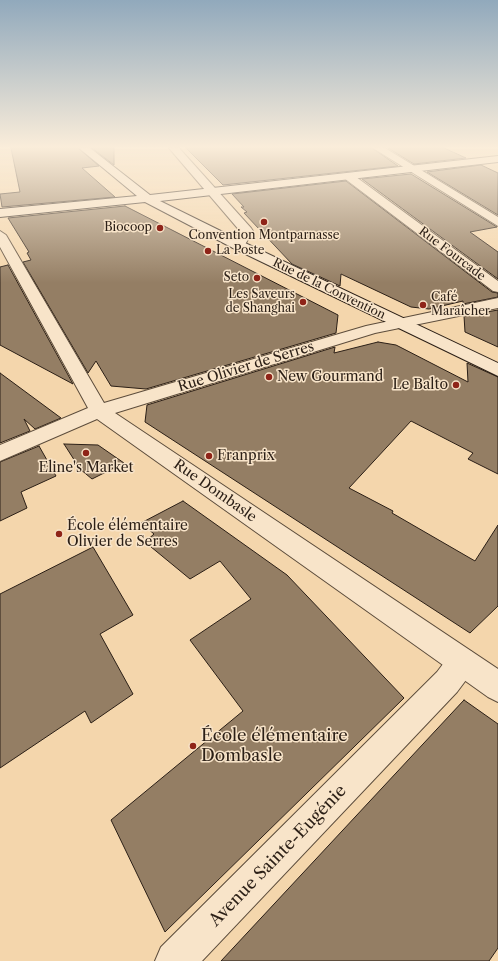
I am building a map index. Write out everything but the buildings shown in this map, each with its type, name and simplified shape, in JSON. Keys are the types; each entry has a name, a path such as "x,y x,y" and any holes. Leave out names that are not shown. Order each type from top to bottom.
{"street":[{"name":"Rue de la Convention","path":"141,193 148,198 238,245 498,370"},
{"path":"0,213 203,193"},
{"path":"213,193 246,231 238,245"},
{"name":"Rue Fourcade","path":"371,193 498,288"},
{"path":"451,193 495,219"},
{"name":"Rue Dombasle","path":"0,234 99,411 498,687"},
{"name":"Rue Olivier de Serres","path":"0,453 99,411 372,330 498,303"},
{"name":"Avenue Sainte-Eugénie","path":"175,961 447,682 462,662"}],"place":[{"name":"Convention Montparnasse","path":"264,222"},
{"name":"Biocoop","path":"160,228"},
{"name":"La Poste","path":"208,251"},
{"name":"Seto","path":"257,278"},
{"name":"Les Saveurs de Shanghai","path":"303,302"},
{"name":"Café Maraîcher","path":"423,305"},
{"name":"New Gourmand","path":"269,377"},
{"name":"Le Balto","path":"456,385"},
{"name":"Eline's Market","path":"86,453"},
{"name":"Franprix","path":"209,456"},
{"name":"École élémentaire Olivier de Serres","path":"59,534"},
{"name":"École élémentaire Dombasle","path":"193,746"}]}
